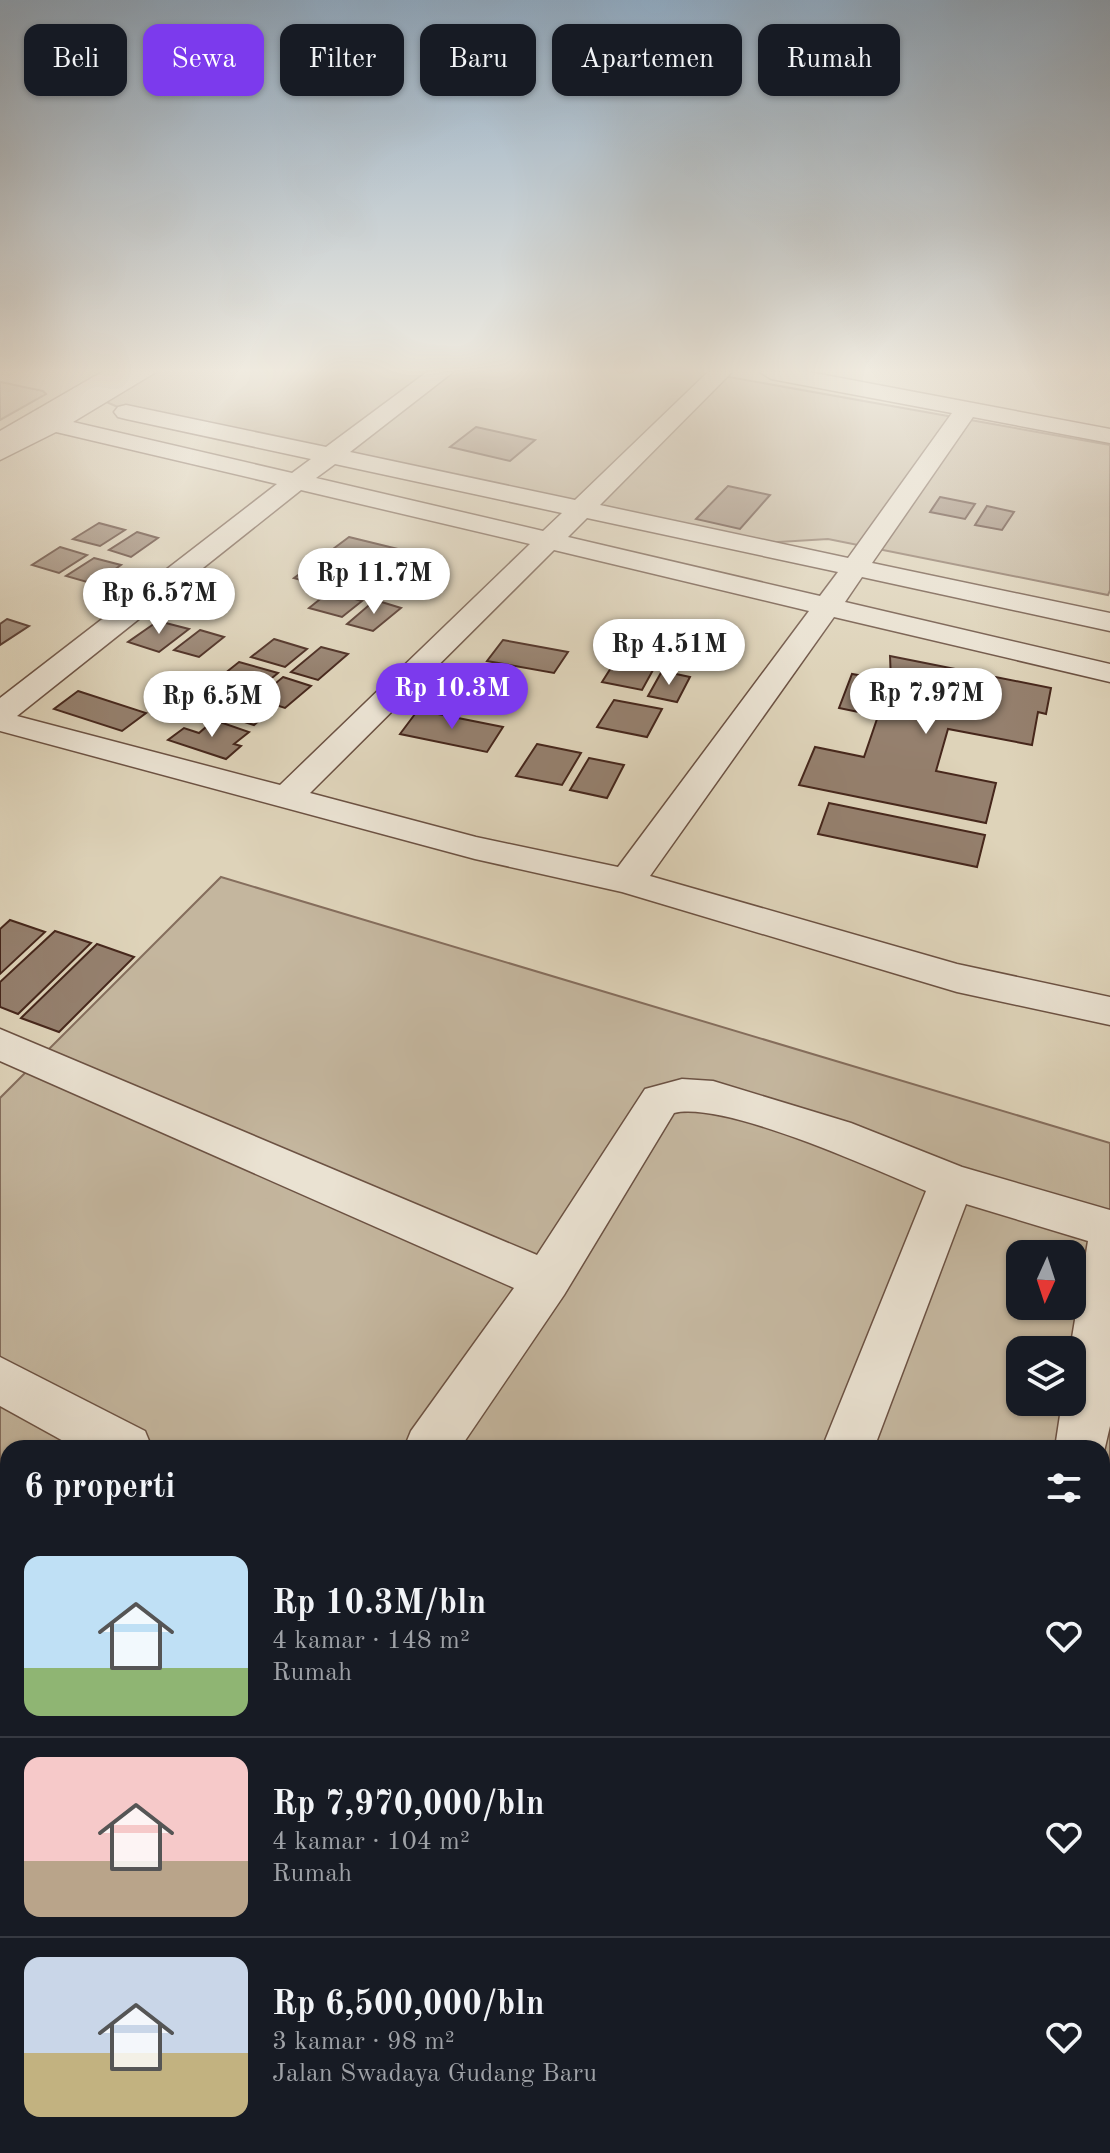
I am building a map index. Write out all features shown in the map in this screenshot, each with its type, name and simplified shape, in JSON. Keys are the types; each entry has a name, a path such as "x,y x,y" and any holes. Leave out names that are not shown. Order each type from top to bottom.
{"street":[{"path":"260,472 1110,673"},
{"path":"0,713 308,472"},
{"path":"407,472 1110,622"},
{"path":"286,798 619,472"},
{"path":"627,881 922,472"},
{"path":"0,721 475,848 627,881 957,978 1110,1011"},
{"path":"0,1044 547,1281"},
{"path":"436,1440 547,1281 660,1100 682,1095 713,1097 741,1105 836,1135 952,1182 1110,1229"},
{"path":"851,1440 952,1182"},
{"path":"1082,1440 1110,1243"},
{"path":"0,1380 111,1440"}],"shaded area":[{"path":"426,472 1110,472 1108,595 828,539 761,543"},
{"path":"221,877 1110,1143 1110,1440 0,1440 0,1098"}],"building":[{"path":"728,486 770,495 740,529 696,519"},
{"path":"940,497 975,504 965,519 930,512"},
{"path":"987,506 1014,512 1002,530 975,525"},
{"path":"99,523 125,530 100,546 73,539"},
{"path":"137,532 158,538 131,557 109,550"},
{"path":"349,537 398,549 345,592 294,578"},
{"path":"60,547 87,555 59,573 32,565"},
{"path":"94,558 121,565 94,584 66,576"},
{"path":"329,592 362,601 342,617 309,608"},
{"path":"375,600 401,608 373,631 347,624"},
{"path":"7,619 29,626 0,645 0,624"},
{"path":"158,621 189,629 159,652 128,642"},
{"path":"200,630 224,637 199,657 174,650"},
{"path":"274,639 307,649 285,667 251,657"},
{"path":"503,640 568,652 554,673 487,661"},
{"path":"321,647 348,654 318,680 291,672"},
{"path":"890,656 1051,688 1046,714 1038,712 1032,745 948,729 936,771 996,783 986,823 799,785 815,747 864,757 878,716 839,708 852,674 891,681"},
{"path":"239,662 278,673 248,698 209,686"},
{"path":"614,663 653,670 642,690 602,682"},
{"path":"662,671 690,677 677,702 648,696"},
{"path":"283,677 311,686 285,708 257,699"},
{"path":"200,689 270,711 254,725 183,702"},
{"path":"78,691 146,713 122,731 54,709"},
{"path":"614,700 662,709 647,737 597,727"},
{"path":"418,710 503,727 487,752 400,734"},
{"path":"214,720 249,732 234,744 241,746 226,759 168,740 184,728 199,733"},
{"path":"537,744 581,753 562,785 516,776"},
{"path":"589,758 624,765 607,798 570,790"},
{"path":"829,803 985,835 977,867 818,834"},
{"path":"10,920 45,932 0,974 0,929"},
{"path":"55,931 91,943 18,1014 0,1007 0,982"},
{"path":"97,944 134,957 59,1032 21,1018"}]}
